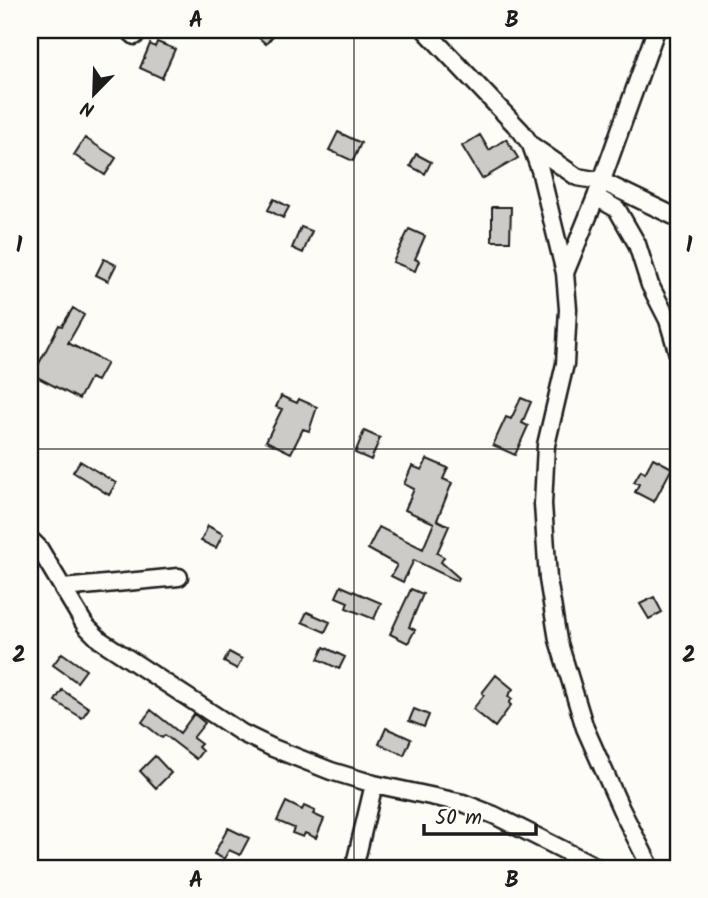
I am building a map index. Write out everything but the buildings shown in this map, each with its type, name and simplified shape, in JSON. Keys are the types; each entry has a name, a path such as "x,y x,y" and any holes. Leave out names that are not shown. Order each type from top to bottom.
{"street":[{"path":"425,30 521,131 531,145 546,193 565,273 568,309 565,363 546,444 543,504 548,579 558,640 585,728 651,868"},
{"path":"565,273 639,83 656,30"},
{"path":"531,145 598,189 678,218"},
{"path":"598,189 617,209 637,244 650,285 668,320 678,354"},
{"path":"30,539 39,548 85,625 100,640 242,733 319,766 374,784 463,803 494,815 600,868"},
{"path":"63,588 179,578"},
{"path":"354,868 374,784"}]}
